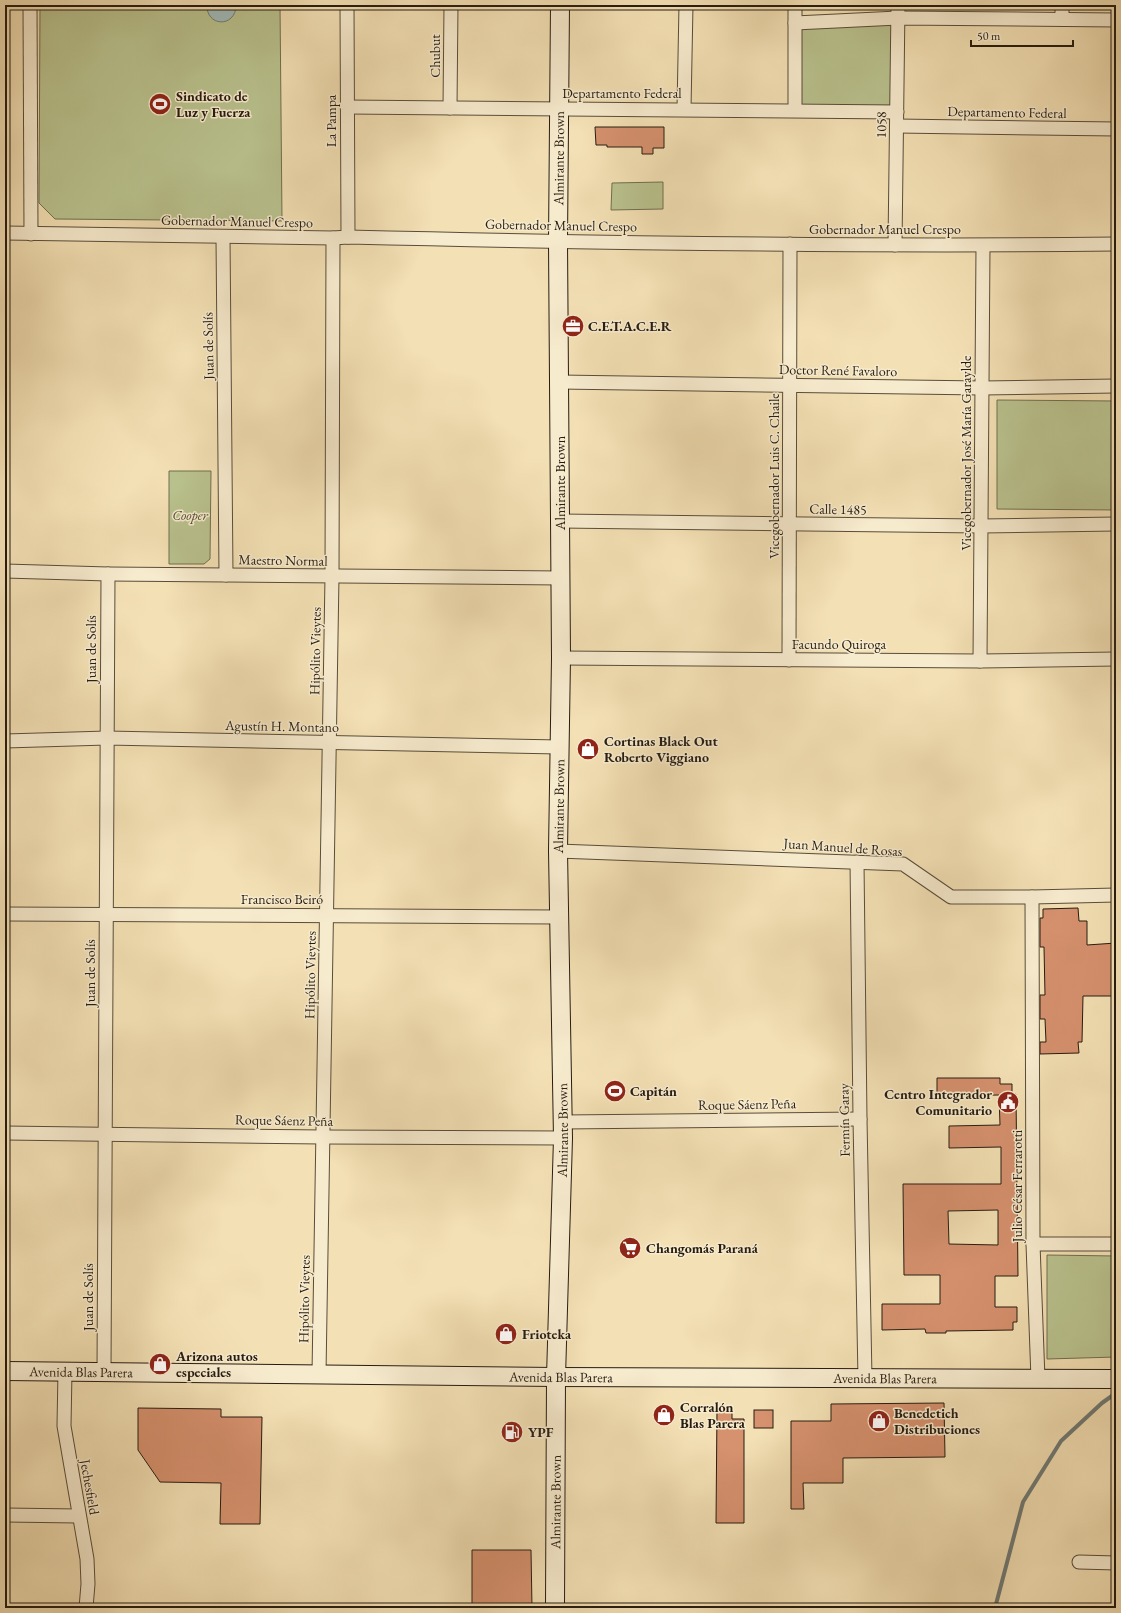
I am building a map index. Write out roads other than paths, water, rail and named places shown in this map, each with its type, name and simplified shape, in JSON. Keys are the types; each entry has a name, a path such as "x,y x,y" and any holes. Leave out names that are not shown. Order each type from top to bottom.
{"main road":[{"name":"Almirante Brown","path":"555,1608 556,1377 563,1130 558,851 561,658 558,242 560,5"},
{"name":"Avenida Blas Parera","path":"5,1371 556,1377 1116,1379"}],"street":[{"path":"30,5 31,234"},
{"name":"La Pampa","path":"347,5 348,237"},
{"name":"Chubut","path":"450,108 451,5"},
{"path":"684,109 686,5"},
{"path":"795,5 795,110"},
{"path":"1062,5 1062,19"},
{"path":"795,23 898,12 1116,20"},
{"name":"1058","path":"896,245 898,12"},
{"name":"Departamento Federal","path":"347,107 897,112"},
{"name":"Departamento Federal","path":"897,126 1116,129"},
{"name":"Gobernador Manuel Crespo","path":"5,233 222,237 348,237 558,242 983,246 1116,244"},
{"name":"Juan de Solís","path":"222,237 226,575"},
{"name":"Hipólito Vieytes","path":"319,1374 330,743 333,238"},
{"name":"Vicegobernador Luis C. Chaile","path":"789,660 790,244"},
{"name":"Vicegobernador José María Garaylde","path":"980,661 983,246"},
{"name":"Doctor René Favaloro","path":"559,382 982,388 1116,386"},
{"name":"Calle 1485","path":"560,521 981,526 1116,524"},
{"name":"Maestro Normal","path":"5,571 108,574 561,578"},
{"name":"Juan de Solís","path":"104,1372 108,574"},
{"name":"Facundo Quiroga","path":"561,658 980,661 1116,659"},
{"name":"Agustín H. Montano","path":"5,741 107,738 559,747"},
{"name":"Juan Manuel de Rosas","path":"558,851 903,864 951,897 1116,895"},
{"name":"Fermín Garay","path":"857,862 865,1378"},
{"name":"Julio César Ferrarotti","path":"1032,897 1033,1244 1038,1379"},
{"name":"Francisco Beiró","path":"5,914 559,917"},
{"name":"Roque Sáenz Peña","path":"5,1132 323,1137 860,1119"},
{"path":"1033,1244 1116,1244"},
{"name":"Jechesfield","path":"64,1371 64,1426 78,1516 87,1559 88,1584 86,1608"},
{"path":"5,1515 78,1516"},
{"path":"1079,1562 1116,1563"}],"water":[{"path":"207,5 236,5 235,13 227,21 216,21 211,18"}],"waterway":[{"path":"995,1608 1023,1502 1061,1441 1102,1403 1116,1393"}],"place":[{"name":"Sindicato de Luz y Fuerza","path":"160,104"},
{"name":"C.E.T.A.C.E.R","path":"573,326"},
{"name":"Cortinas Black Out Roberto Viggiano","path":"588,749"},
{"name":"Capitán","path":"615,1091"},
{"name":"Centro Integrador Comunitario","path":"1008,1102"},
{"name":"Changomás Paraná","path":"630,1248"},
{"name":"Frioteka","path":"506,1334"},
{"name":"Arizona autos especiales","path":"160,1364"},
{"name":"Corralón Blas Parera","path":"664,1415"},
{"name":"Benedetich Distribuciones","path":"879,1421"},
{"name":"YPF","path":"512,1432"}],"park label":[{"name":"Cooper","path":"190,515"}]}
